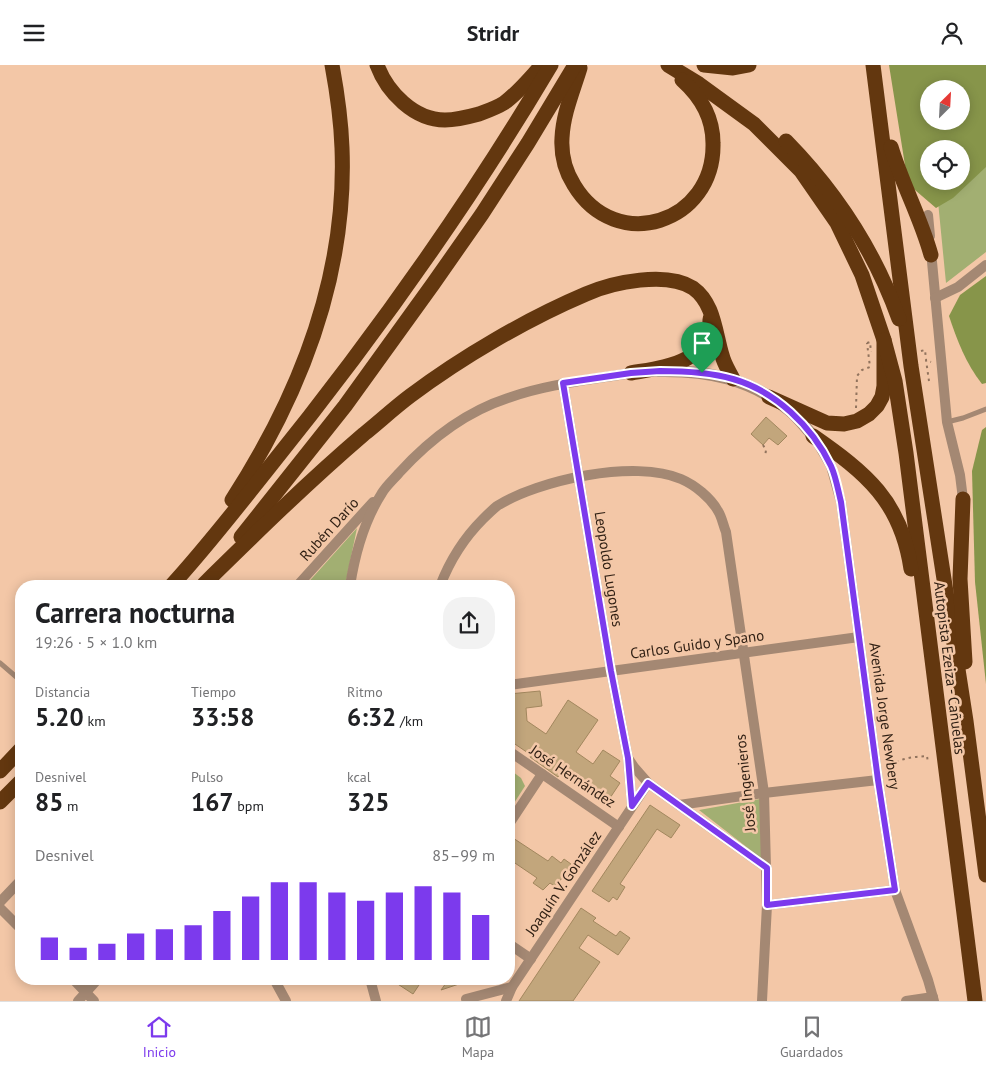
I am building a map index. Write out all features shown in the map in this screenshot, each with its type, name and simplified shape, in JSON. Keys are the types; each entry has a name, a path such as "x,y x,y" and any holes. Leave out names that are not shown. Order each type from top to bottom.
{"highway":[{"path":"187,569 274,431 294,389 311,345 327,293 341,203 342,148 332,65"},
{"path":"377,65 387,86 401,101 429,117 444,120 473,115 504,103 542,65"},
{"path":"177,580 346,370 463,207 552,65"},
{"path":"207,580 346,406 482,214 575,65"},
{"path":"582,65 567,107 562,139 564,166 578,193 588,204 603,215 622,222 638,224 668,219 690,203 704,184 714,154 711,126 701,101 694,90 664,65"},
{"name":"Autopista Ezeiza - Cañuelas","path":"668,65 699,84 754,124 800,171 837,223 862,275 884,340 895,381 906,453 975,1001"},
{"path":"685,65 731,94 758,116 793,147 826,185 870,252 888,289 899,318 911,366"},
{"path":"704,65 733,68 749,65"},
{"path":"873,65 911,366"},
{"path":"879,109 912,206 925,232 932,255"},
{"path":"208,580 329,464 410,396 460,363 543,314 588,293 642,280 670,280 684,283 704,298 710,310 722,356 733,379"},
{"path":"631,373 670,365 691,357 702,348 708,337 711,327 710,310"},
{"path":"769,397 827,423 844,424 857,421 869,415 882,397 884,386 884,340"},
{"name":"Autopista Ezeiza - Cañuelas","path":"911,366 966,721 986,875"},
{"path":"813,435 866,476 891,508 902,530 909,554 914,595 928,636"},
{"path":"963,499 960,579 965,646 966,721"},
{"path":"0,771 15,755"},
{"path":"0,803 15,787"}],"street":[{"path":"928,215 947,422 960,475 963,499"},
{"path":"935,298 958,287 986,265"},
{"path":"351,580 358,547 382,492 418,452 450,427 480,410 507,398 563,383 631,373 680,371 702,373 733,379 752,387 790,411 813,435"},
{"name":"Leopoldo Lugones","path":"563,383 611,671 628,758 632,806"},
{"name":"Avenida Jorge Newbery","path":"813,435 831,466 841,502 878,780 895,890 933,999"},
{"name":"José Ingenieros","path":"443,580 459,546 495,507 516,496 548,484 579,477 616,472 656,471 681,479 702,492 718,510 726,532 764,793 767,905 762,1001"},
{"name":"Rubén Darío","path":"302,580 382,492"},
{"name":"Carlos Guido y Spano","path":"515,684 859,637"},
{"name":"José Hernández","path":"515,755 619,827"},
{"name":"Leopoldo Lugones","path":"628,758 648,783 767,868"},
{"path":"515,815 542,774"},
{"path":"679,805 878,780"},
{"name":"Joaquín V. González","path":"515,983 648,783"},
{"path":"0,902 15,886"},
{"path":"767,905 895,890"},
{"path":"0,908 15,923"},
{"path":"515,948 531,959"},
{"path":"79,985 94,1001"},
{"path":"78,1001 92,985"},
{"path":"277,985 286,1001"},
{"path":"372,985 376,1001"},
{"path":"462,1000 512,987"},
{"name":"Joaquín V. González","path":"506,1001 512,987"},
{"path":"906,1001 933,999"},
{"path":"462,1000 485,1001"}],"lane":[{"path":"947,422 986,409"},
{"path":"0,663 15,676"}],"path":[{"path":"851,410 856,408 857,376 862,370 870,367 867,343"},
{"path":"921,351 924,350 926,360"},
{"path":"763,445 766,451 765,457"},
{"path":"878,780 892,764 906,758 927,755 928,763"}],"green space":[{"path":"889,65 986,65 986,167 970,182 970,140 920,140 920,190 962,190 953,198 936,208 908,184"},
{"path":"924,65 986,65 986,252 946,283 937,190 970,190 970,140 961,140 961,130 970,130 970,80 927,80"},
{"path":"986,276 986,383 982,384 962,351 949,316 960,295"},
{"path":"986,427 986,684 975,582 972,471 982,430"},
{"path":"357,528 346,580 310,580"},
{"path":"515,774 521,778 525,786 515,802"},
{"path":"760,799 762,859 699,810"}],"building":[{"path":"766,417 787,436 778,445 769,438 763,445 751,434"},
{"path":"540,691 542,706 526,708 527,721 546,734 568,700 598,720 576,752 593,764 603,750 620,761 610,776 620,783 606,804 560,773 558,777 515,744 515,693"},
{"path":"650,805 680,825 671,838 657,829 620,884 625,887 617,900 613,897 609,902 592,891"},
{"path":"515,839 548,861 552,856 561,863 564,859 571,864 556,887 550,883 543,890 533,883 537,878 515,863"},
{"path":"581,908 596,918 593,921 616,936 620,931 630,938 618,955 588,935 579,948 600,962 573,1001 519,1001"},
{"path":"399,985 419,985 413,994"},
{"path":"445,985 456,985 441,990"}],"route":[{"path":"680,371 702,373 733,379 752,387 790,411 813,435 831,466 841,502 878,780 895,890 767,905 767,868 648,783 632,806 628,758 611,671 563,383 631,373 680,371"}]}
